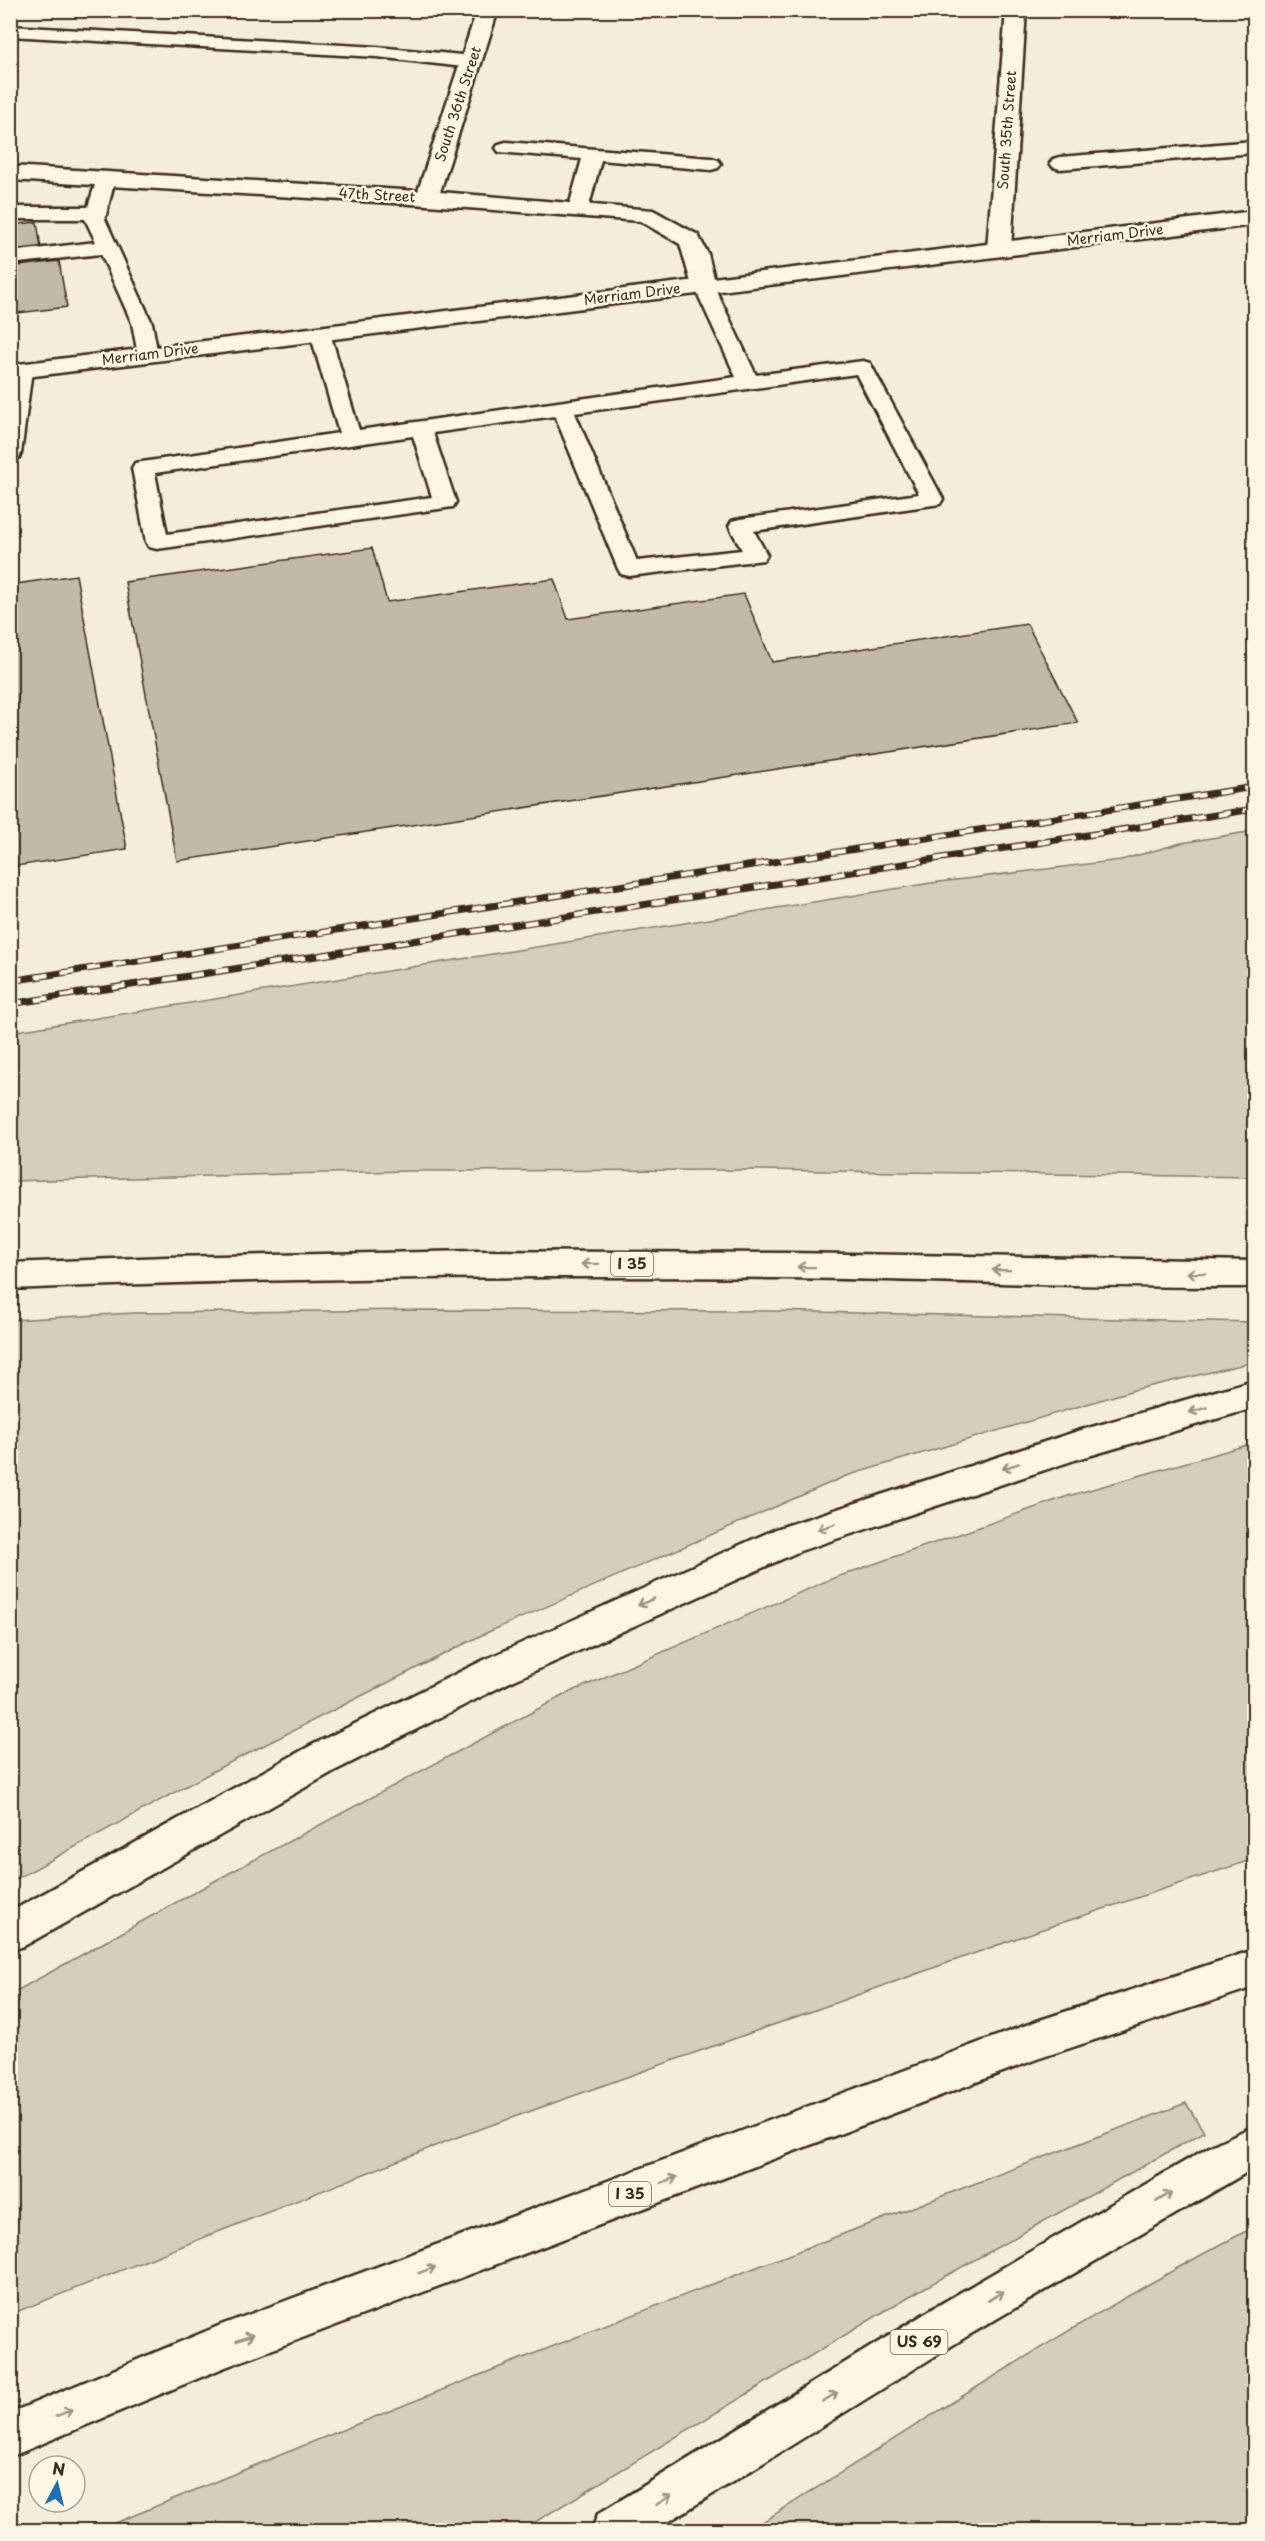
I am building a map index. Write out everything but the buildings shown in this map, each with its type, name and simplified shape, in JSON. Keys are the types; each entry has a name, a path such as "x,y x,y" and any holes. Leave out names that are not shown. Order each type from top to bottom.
{"main road":[{"name":"South 36th Street","path":"427,198 489,10"},
{"name":"South 35th Street","path":"999,249 1016,10"},
{"name":"47th Street","path":"10,173 427,198 645,215 690,240 704,286"},
{"name":"Merriam Drive","path":"16,371 1254,218"},
{"name":"I 35","path":"10,1276 169,1268 638,1264 1254,1274"},
{"path":"10,1933 343,1748 497,1671 789,1540 1078,1445 1254,1394"},
{"name":"I 35","path":"10,2435 221,2347 1037,2040 1254,1969"},
{"name":"US 69","path":"614,2530 954,2320 1254,2146"}],"lane":[{"path":"10,31 377,52 472,62"},
{"path":"1060,163 1254,147"},
{"path":"506,148 711,164"},
{"path":"578,210 593,154"},
{"path":"105,178 95,219 141,323 148,355"},
{"path":"10,213 97,213"},
{"path":"10,258 106,248"},
{"path":"704,286 749,382"},
{"path":"320,333 351,438"},
{"path":"421,428 445,501 157,542 143,468 351,438 421,428 562,408 863,367 932,499 740,526 756,555 628,569 562,408"},
{"path":"10,454 16,371"}],"shaded area":[{"path":"1254,831 1254,1177 757,1170 409,1171 11,1181 11,1032 931,883 1121,860 1181,843"},
{"path":"428,1310 770,1311 1254,1322 1254,1362 1134,1390 846,1476 486,1633 221,1767 11,1882 11,1320 134,1313"},
{"path":"1254,1443 1254,1859 1040,1930 455,2138 11,2314 11,1994 222,1877 566,1694 831,1579 1068,1496"},
{"path":"1186,2103 1204,2132 908,2297 522,2530 99,2530 505,2365"},
{"path":"1254,2227 1254,2530 750,2530 1062,2335"}],"railway":[{"path":"10,981 1254,787"},
{"path":"10,1004 1254,809"}]}
